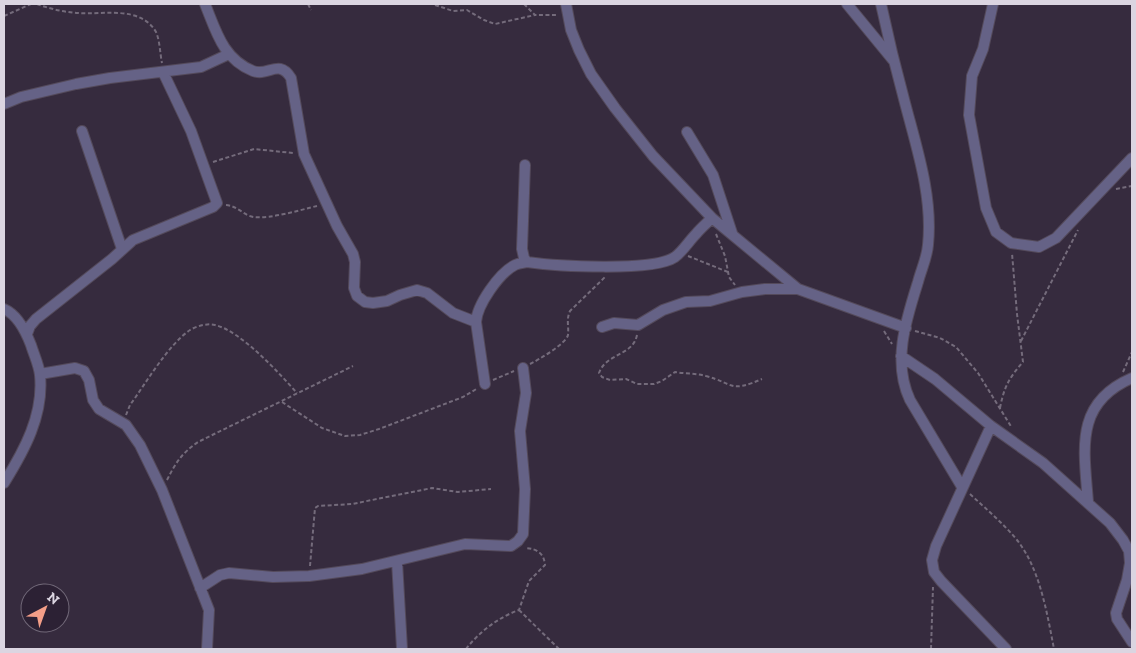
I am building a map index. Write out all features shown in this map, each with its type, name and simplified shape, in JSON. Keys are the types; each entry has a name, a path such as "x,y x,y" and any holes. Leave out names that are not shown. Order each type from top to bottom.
{"street":[{"path":"205,4 224,48 229,54 255,72 283,69 287,72 293,87 298,127 304,154 326,204 354,254 354,288 357,296 364,302 373,303 387,301 417,290 427,293 453,313 476,322"},
{"path":"566,4 568,17 579,50 591,74 653,156 712,218 798,289"},
{"path":"847,4 894,60"},
{"path":"881,4 924,175 928,225 928,246 906,328 901,356 904,387 962,486"},
{"path":"993,4 983,49 972,76 969,115 986,208 996,232 1011,243 1039,247 1056,238 1132,158"},
{"path":"4,104 21,97 76,84 201,67 229,54"},
{"path":"27,334 30,326 36,319 133,240 213,207 216,203 191,131 163,72"},
{"path":"82,131 122,249"},
{"path":"687,132 716,181 733,236"},
{"path":"525,165 522,249 527,262"},
{"path":"485,384 476,314 486,294 510,268 527,262 584,267 664,262 679,254 712,218"},
{"path":"602,327 614,323 638,325 652,315 686,302 710,301 742,292 765,289 798,289 906,328"},
{"path":"4,309 9,311 27,334 40,374 36,416 30,435 21,456 4,483"},
{"path":"901,356 935,379 991,426 1043,464 1110,522 1129,551 1130,574 1116,613 1117,619 1132,642"},
{"path":"40,374 75,368 84,371 89,380 93,400 99,409 126,425 140,445 162,490 209,610 207,649"},
{"path":"200,588 211,580 229,573 273,577 309,576 362,569 465,544 512,546 523,534 525,489 520,431 526,393 523,368"},
{"path":"1088,502 1084,447 1087,426 1092,412 1100,399 1117,386 1132,378"},
{"path":"991,426 962,486 936,546 932,560 934,572 1006,649"},
{"path":"397,561 402,649"}],"path":[{"path":"4,16 32,4"},
{"path":"36,4 51,9 78,13 118,12 145,21 156,33 163,72"},
{"path":"308,4 311,10"},
{"path":"524,4 535,15"},
{"path":"435,5 453,11 466,10 495,24 535,15 568,17"},
{"path":"204,165 254,149 304,154"},
{"path":"1108,192 1132,186"},
{"path":"216,203 234,206 254,217 281,214 326,204"},
{"path":"712,218 732,282 742,292"},
{"path":"1021,341 1080,226"},
{"path":"1000,408 1003,391 1010,378 1023,362 1011,243"},
{"path":"679,254 701,260 728,272"},
{"path":"282,402 322,428 345,436 360,435 379,430 463,397 485,384 523,368 566,340 568,333 567,318 570,311 606,277"},
{"path":"877,319 901,356"},
{"path":"126,425 126,415 130,405 156,369 177,342 190,330 202,324 214,324 225,328 243,341 264,359 297,393"},
{"path":"638,325 634,344 628,350 604,363 599,373 602,377 610,380 626,379 636,384 654,384 675,372 685,375 699,374 708,376 735,387 762,379"},
{"path":"906,328 940,338 956,347 978,373 1015,434"},
{"path":"1117,386 1132,352"},
{"path":"162,490 176,462 185,451 198,442 353,366"},
{"path":"962,486 1018,540 1029,558 1043,599 1054,649"},
{"path":"309,576 315,508 318,506 352,504 432,488 458,492 491,489"},
{"path":"512,546 534,548 542,553 545,559 545,565 529,581 519,610"},
{"path":"931,649 934,572"},
{"path":"466,649 482,633 507,614 519,610"},
{"path":"519,610 559,649"}]}
